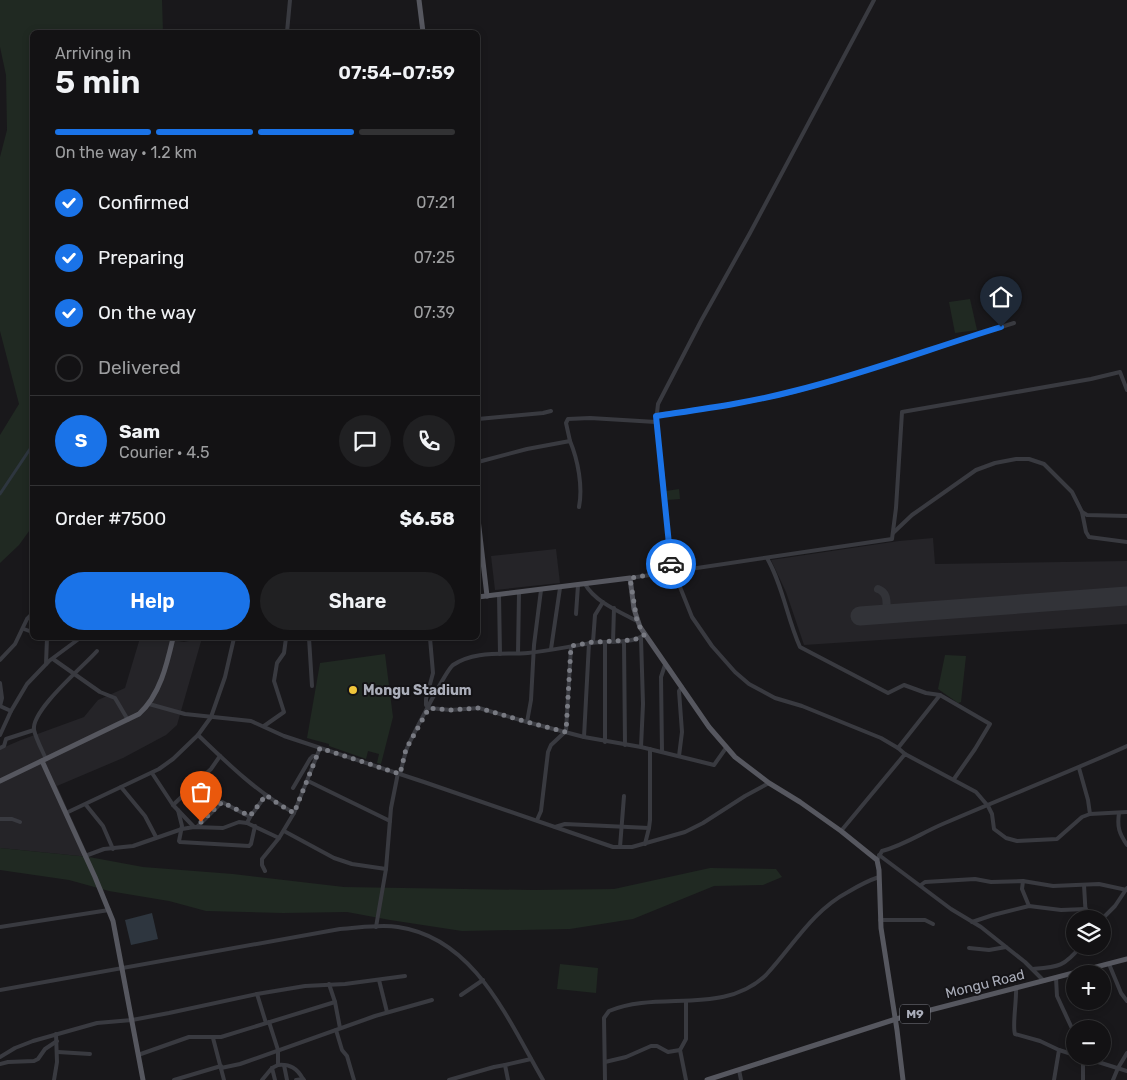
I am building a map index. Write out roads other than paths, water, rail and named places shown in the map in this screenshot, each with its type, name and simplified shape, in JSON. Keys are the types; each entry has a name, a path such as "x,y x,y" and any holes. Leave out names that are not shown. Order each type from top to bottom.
{"main road":[{"path":"419,0 423,30"},
{"path":"480,535 487,596"},
{"path":"480,597 630,578 637,621 642,636 682,686 709,727 726,748 769,783 800,802 878,858 880,920 896,1019 903,1080"},
{"path":"0,781 139,714 149,704 162,678 172,640"},
{"path":"44,760 109,910 117,939 143,1080"},
{"name":"Mongu Road","path":"707,1080 896,1019 1127,959"}],"street":[{"path":"287,30 290,0"},
{"path":"874,0 750,233 701,320 658,404 656,422 672,571 692,617 712,646 738,675 749,684 775,698 802,706 881,738 905,754 976,792 992,814 994,829 1002,836 1017,841 1057,839 1082,817 1090,814 1127,812"},
{"path":"656,416 729,405 796,391 843,378 1014,323"},
{"path":"630,578 892,539 896,508 902,412 1082,381 1120,372 1127,390"},
{"path":"480,419 551,411"},
{"path":"579,507 579,481 566,423 568,419 590,418 656,422"},
{"path":"480,461 527,448 570,441"},
{"path":"893,533 912,515 976,470 995,463 1016,459 1034,460 1044,464 1072,492 1082,512 1086,532 1089,537 1127,542"},
{"path":"1082,512 1089,515 1127,516"},
{"path":"767,558 780,586 800,647 888,693 904,685 926,693 940,695 990,724 976,749 954,779"},
{"path":"586,584 591,592 603,602 637,621"},
{"path":"576,614 578,586"},
{"path":"551,649 560,588"},
{"path":"527,722 531,700 533,652 540,590"},
{"path":"518,653 519,593"},
{"path":"500,595 500,654"},
{"path":"584,737 591,643 595,615 603,602"},
{"path":"613,642 614,608"},
{"path":"0,660 16,644 30,616"},
{"path":"24,629 30,631"},
{"path":"376,927 386,869 390,821 406,749 442,681 454,665 469,658 533,652 591,643 624,641 642,636 643,704 641,747"},
{"path":"46,640 46,664"},
{"path":"0,735 11,711 27,684 46,664 77,640"},
{"path":"66,813 152,773 173,759 198,735 211,717 234,640"},
{"path":"264,726 284,712 274,681 277,663 284,653 286,640"},
{"path":"309,640 312,686"},
{"path":"429,708 426,705 426,698 434,673 430,640"},
{"path":"624,641 625,745"},
{"path":"605,642 605,742"},
{"path":"537,820 541,811 548,752 551,745 566,732 571,646"},
{"path":"44,760 34,730 36,720 47,703 96,651"},
{"path":"53,658 100,692 116,698 128,720"},
{"path":"662,752 661,677 665,665"},
{"path":"0,683 2,698 0,706 11,711"},
{"path":"679,756 682,732 680,691 682,686"},
{"path":"898,748 940,695"},
{"path":"149,704 185,714 238,719 264,726 284,736 537,820 605,846 620,847 644,844 695,827 769,783"},
{"path":"429,708 450,710 479,708 584,737 650,749 714,766 726,748"},
{"path":"0,748 4,746 6,739 34,730"},
{"path":"198,735 247,781 294,813"},
{"path":"1044,981 1033,969 1006,947 920,885 878,858 882,851 899,846 943,823 1079,768 1127,746"},
{"path":"264,871 262,859 284,831 294,813 320,748"},
{"path":"644,844 649,828 650,749"},
{"path":"841,831 905,754"},
{"path":"173,804 211,769 220,756"},
{"path":"293,788 310,759 313,756 317,756"},
{"path":"1079,768 1090,814"},
{"path":"152,773 173,804 195,827"},
{"path":"308,781 390,821"},
{"path":"121,787 145,816 156,837"},
{"path":"247,823 266,795"},
{"path":"620,847 624,796"},
{"path":"195,827 222,802 242,814 250,816"},
{"path":"86,805 103,826 113,849"},
{"path":"178,810 182,829 179,842 245,846 251,844 255,826"},
{"path":"1119,813 1117,827 1127,844"},
{"path":"239,822 242,814"},
{"path":"0,818 20,822"},
{"path":"85,856 100,850 133,846 182,829 195,827 223,828 239,822 255,826 279,838"},
{"path":"555,827 565,824 649,828"},
{"path":"284,831 334,858 352,864 386,869"},
{"path":"605,1080 604,1018 609,1011 648,1002 712,999 736,993 761,980 821,909 838,896 879,877"},
{"path":"920,885 925,882 966,880 991,882 1023,881 1053,886 1099,884 1127,889 1111,910"},
{"path":"1023,881 1022,889 1028,906"},
{"path":"972,922 1028,906 1061,910 1086,909 1084,885"},
{"path":"0,927 109,910"},
{"path":"880,920 925,920 933,924"},
{"path":"0,990 331,930 396,927 428,935 444,944 475,971 508,1018 543,1080"},
{"path":"969,948 989,950 1006,947"},
{"path":"1033,969 1062,965 1074,955"},
{"path":"1109,964 1121,993 1127,1001"},
{"path":"0,1057 23,1044 97,1023 132,1020 305,986 345,984 405,976"},
{"path":"1056,978 1057,996 1068,1020"},
{"path":"379,980 388,1012"},
{"path":"461,995 483,980"},
{"path":"329,984 335,1002 342,1050 348,1056 354,1080"},
{"path":"1016,987 1015,1034 1040,1041 1066,1052"},
{"path":"1121,993 1127,994"},
{"path":"257,994 278,1050 278,1065"},
{"path":"174,1080 221,1067 240,1064 388,1012 432,1000"},
{"path":"686,1001 686,1039 680,1050 686,1080"},
{"path":"138,1055 189,1038 199,1036 221,1037 335,1002"},
{"path":"54,1080 58,1052 56,1034"},
{"path":"213,1038 224,1080"},
{"path":"0,1064 37,1060 46,1049 57,1041"},
{"path":"605,1062 626,1057 651,1046 657,1046 668,1052 680,1050"},
{"path":"1054,1080 1059,1050"},
{"path":"58,1052 90,1054"},
{"path":"1113,1080 1127,1053"},
{"path":"449,1080 531,1059"},
{"path":"262,1080 272,1068 278,1065 294,1068 303,1079"},
{"path":"284,1065 287,1080"},
{"path":"505,1065 508,1080"},
{"path":"1082,1065 1083,1080"},
{"path":"1108,1065 1127,1071"},
{"path":"272,1068 275,1080"},
{"path":"739,1070 741,1080"},
{"path":"296,1080 303,1079"}],"waterway":[{"path":"0,494 30,449"}],"place":[{"name":"Mongu Stadium","path":"353,690"}]}
